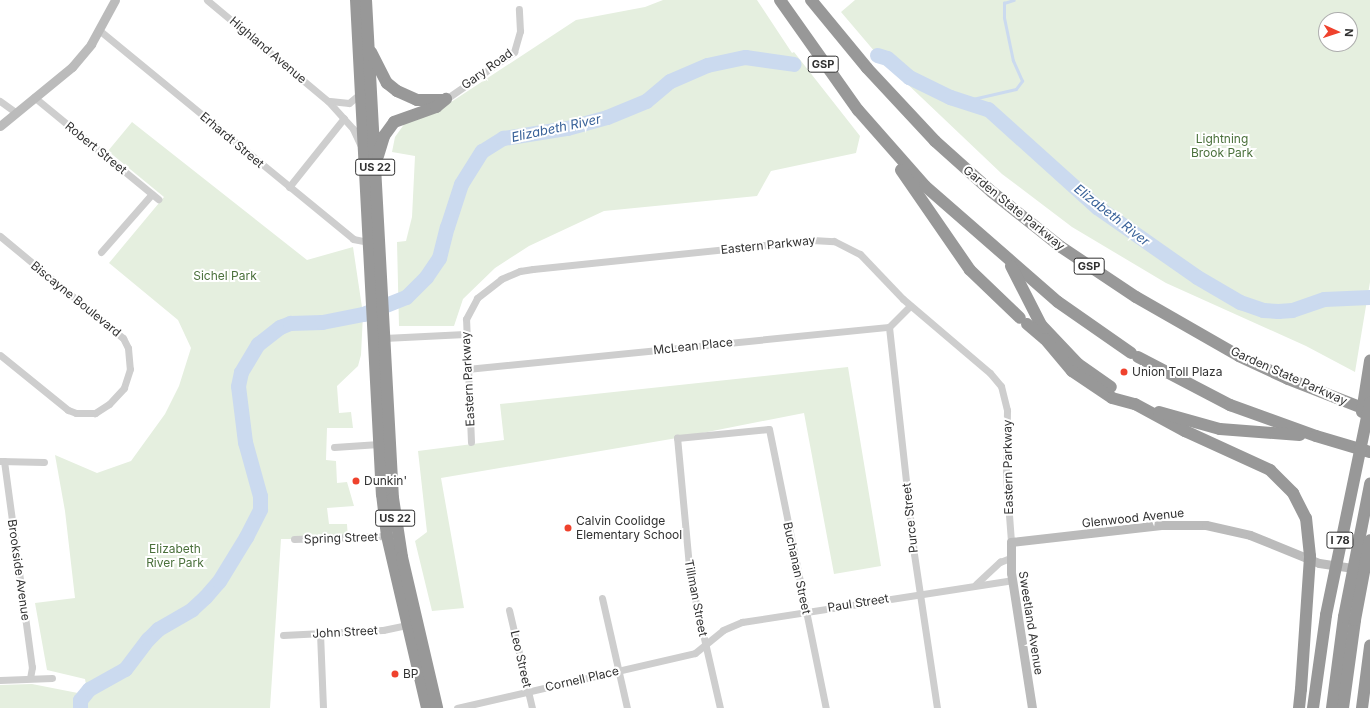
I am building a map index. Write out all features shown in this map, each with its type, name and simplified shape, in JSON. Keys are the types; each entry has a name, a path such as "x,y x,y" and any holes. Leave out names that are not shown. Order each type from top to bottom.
{"highway":[{"name":"US 22","path":"356,0 368,242 376,288"},
{"name":"US 22","path":"366,0 375,169 379,444 387,536 427,708"},
{"name":"GSP","path":"780,0 801,32 876,133 925,186 1009,261 1073,314 1134,355 1230,405 1316,436 1370,452"},
{"name":"Garden State Parkway","path":"811,0 881,84 935,141 992,192 1038,229 1112,282 1239,356 1288,379 1370,411"},
{"path":"369,48 387,82 402,94 417,100 434,101 446,99"},
{"path":"375,169 382,142 394,122 436,107 446,99"},
{"path":"876,133 970,270 1023,321 1045,339 1066,366 1085,381 1112,398 1220,429 1316,436"},
{"path":"1009,261 1041,325 1078,364 1140,407 1190,434 1270,470 1293,493 1306,518 1310,556 1299,708"},
{"name":"US 22","path":"378,327 384,338 394,514 437,708"},
{"path":"1355,467 1370,361"},
{"name":"I 78","path":"1314,708 1326,615 1355,467 1370,402"},
{"name":"I 78","path":"1343,708 1350,619 1370,484"},
{"name":"I 78","path":"1332,708 1350,619 1370,540"},
{"path":"1362,708 1370,646"}],"street":[{"name":"Highland Avenue","path":"207,0 328,101 356,133 364,156"},
{"path":"0,126 15,112 72,67 99,30 112,1"},
{"name":"Gary Road","path":"446,99 514,52 520,31 519,9"},
{"name":"Erhardt Street","path":"99,30 353,239 368,242"},
{"path":"328,101 345,104 356,99 361,93"},
{"name":"Robert Street","path":"34,98 158,200"},
{"path":"0,101 15,112"},
{"path":"289,187 344,118"},
{"path":"100,252 152,194"},
{"name":"Biscayne Boulevard","path":"0,236 124,338 130,358 130,368 124,388 110,404 94,413 76,413 68,410 0,355"},
{"name":"Eastern Parkway","path":"471,442 465,334 466,319 477,298 501,279 520,271 823,239 834,241 856,250 910,306 990,373 1004,392 1007,410 1006,475 1011,542"},
{"path":"889,326 910,306"},
{"name":"McLean Place","path":"467,369 889,326"},
{"name":"Purce Street","path":"889,326 920,593 937,708"},
{"path":"384,338 465,334"},
{"name":"Buchanan Street","path":"677,438 769,429 826,708"},
{"name":"Tillman Street","path":"677,438 690,577 720,708"},
{"path":"334,447 379,444"},
{"path":"2,461 44,462"},
{"name":"Brookside Avenue","path":"2,461 32,667 30,678"},
{"name":"Glenwood Avenue","path":"1011,542 1161,525 1206,525 1250,535 1323,565 1348,569 1370,569"},
{"name":"Spring Street","path":"294,539 387,536"},
{"name":"Sweetland Avenue","path":"1011,542 1010,558 1012,580 1032,708"},
{"name":"Paul Street","path":"972,585 980,581 1000,562 1010,558"},
{"name":"Paul Street","path":"706,647 731,625 806,611 1012,580"},
{"path":"602,598 627,708"},
{"name":"Leo Street","path":"509,610 532,708"},
{"name":"John Street","path":"283,635 389,629 407,625"},
{"path":"320,633 323,708"},
{"name":"Cornell Place","path":"457,708 695,653 706,647"},
{"path":"0,680 52,678"}],"green space":[{"path":"663,0 757,0 792,53 794,52 860,136 856,153 771,171 757,196 604,211 529,246 495,268 463,299 454,326 399,326 397,242 406,241 412,217 415,156 392,152 395,137 405,123 439,110 576,20 645,7"},
{"name":"Lightning Brook Park","path":"855,0 1370,0 1370,282 1355,372 1306,346 1166,283 1072,227 1002,174 881,59 841,12"},
{"name":"Elizabeth River Park","path":"132,122 307,260 353,247 363,314 361,355 358,366 337,386 339,413 351,412 353,428 327,428 326,460 336,461 337,483 347,482 354,506 327,508 329,524 347,524 348,539 281,539 270,708 0,708 0,685 32,684 88,695 85,679 47,670 35,603 75,598 65,511 55,455 97,473 131,461 165,414 179,386 191,348 178,320 109,263 164,197 108,151"},
{"path":"848,367 881,566 834,574 804,413 677,438 441,478 464,608 432,611 415,541 427,532 418,451 504,440 500,404"}],"waterway":[{"path":"964,101 1016,89 1022,81 1013,61 1004,18 1004,3 1014,0"},
{"name":"Elizabeth River","path":"877,55 887,58 909,77 950,97 988,109 1097,207 1197,277 1240,302 1263,310 1278,311 1292,310 1324,299 1370,297"},
{"name":"Elizabeth River","path":"80,708 80,700 89,689 125,669 148,639 158,629 192,609 205,597 219,581 246,537 260,509 260,496 245,442 238,386 241,372 258,344 280,327 290,323 322,322 363,314 406,297 426,277 439,258 461,184 482,151 503,138 567,128 607,117 646,101 670,81 707,65 745,57 794,64"}],"place":[{"name":"Union Toll Plaza","path":"1124,372"},
{"name":"Dunkin'","path":"356,481"},
{"name":"Calvin Coolidge Elementary School","path":"568,528"},
{"name":"BP","path":"395,674"}],"park label":[{"name":"Sichel Park","path":"225,276"}]}
